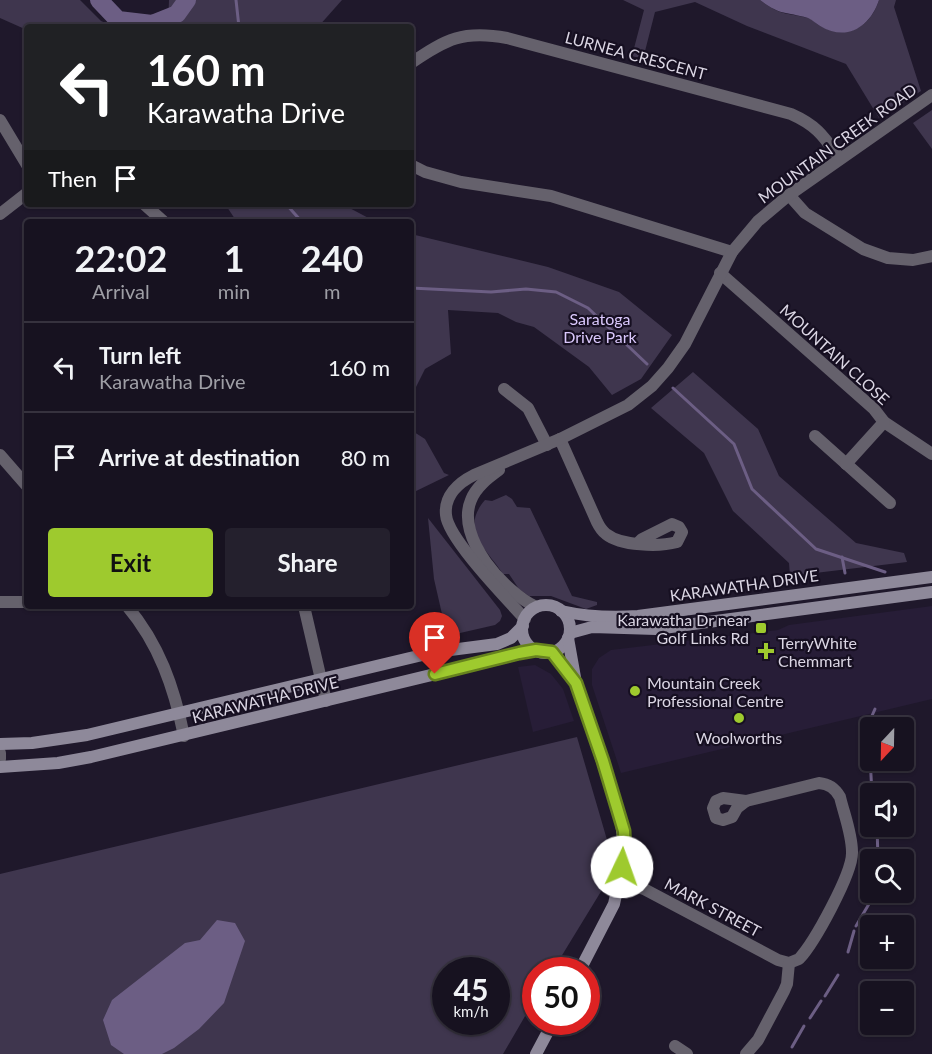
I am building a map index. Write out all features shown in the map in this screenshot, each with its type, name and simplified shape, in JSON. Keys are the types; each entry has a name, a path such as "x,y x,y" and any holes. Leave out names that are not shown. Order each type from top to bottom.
{"main road":[{"name":"KARAWATHA DRIVE","path":"561,610 599,618 638,616 932,577"},
{"name":"KARAWATHA DRIVE","path":"569,636 591,627 656,628 931,592"},
{"path":"569,636 565,645 552,652 536,650 525,640 524,623 536,607 549,605 561,610 569,621 576,683 620,815 625,853 620,881 614,904 587,957"},
{"name":"KARAWATHA DRIVE","path":"0,744 60,740 435,652 497,644 511,638 524,623"},
{"name":"KARAWATHA DRIVE","path":"0,767 58,763 184,736 536,650"},
{"path":"552,652 576,683"},
{"path":"536,1054 547,1035"}],"street":[{"name":"LURNEA CRESCENT","path":"414,61 439,44 460,36 485,34 507,38 791,114 809,122 821,133 840,159"},
{"name":"MOUNTAIN CREEK ROAD","path":"524,623 462,546 448,524 446,514 448,500 461,482 548,445 628,405 652,387 685,344 732,252 758,221 789,195 932,95"},
{"path":"0,120 24,160"},
{"path":"414,166 461,182 550,195 732,252"},
{"path":"0,214 24,195"},
{"path":"789,195 805,213 863,249 888,258 913,260 932,256"},
{"path":"147,207 161,219"},
{"name":"MOUNTAIN CLOSE","path":"720,273 874,409 884,422 932,454"},
{"path":"504,389 528,408 548,445"},
{"path":"846,464 884,422"},
{"path":"815,436 890,502"},
{"path":"560,439 601,528 613,538 638,543"},
{"path":"0,455 24,483"},
{"name":"MOUNTAIN CREEK ROAD","path":"512,460 488,478 476,491 470,502 470,528 475,545 498,578 522,600 536,607"},
{"path":"0,602 24,602"},
{"path":"130,609 162,660 184,736"},
{"path":"305,609 326,702"},
{"path":"0,753 0,759"},
{"path":"746,801 819,783 827,784 836,790 840,797 852,851 851,868 806,951 799,959 789,963 788,984 758,1040 746,1054"},
{"name":"MARK STREET","path":"620,881 644,889 778,960 789,963"},
{"path":"675,1046 687,1054"}],"shaded area":[{"path":"760,0 879,0 870,18 863,24 848,32 839,32 830,31 808,18 778,11"},
{"path":"932,606 932,699 621,773 592,685 592,669 599,658 611,650 778,630 789,625"},
{"path":"535,665 551,674 563,689 574,721 533,732 518,667"},
{"path":"217,920 235,923 245,941 224,1003 199,1029 162,1054 124,1054 111,1045 103,1020 112,1000 185,943 200,940"}],"green space":[{"path":"0,0 80,0 101,21 108,24 24,24 24,29 0,18"},
{"path":"169,0 342,0 321,24 168,24"},
{"path":"623,0 760,0 778,11 810,19 820,26 839,32 856,29 863,24 870,18 879,0 896,0 894,7 921,91 879,118 846,64 747,26 695,2 655,12 643,59 632,56 644,10"},
{"path":"932,110 932,149 913,123"},
{"path":"227,207 348,207 370,219 235,219"},
{"name":"Saratoga Drive Park","path":"414,235 548,267 619,292 672,335 641,379 612,395 589,367 534,327 516,322 498,313 448,310 451,354 425,369 416,387 414,398"},
{"path":"693,372 758,429 779,476 856,543 904,553 907,562 790,576 789,563 733,511 704,453 651,408"},
{"path":"414,432 425,439 444,473 449,475 414,492"},
{"path":"506,495 517,507 530,508 572,596 597,602 597,605 586,609 551,596 529,596 519,589 509,574 503,574 478,539 475,521 485,500 492,501"},
{"path":"428,518 500,610 502,616 495,625 447,636 434,579"},
{"path":"577,737 610,850 608,880 561,957 522,957 522,1021 503,1054 0,1054 0,874"}],"waterway":[{"path":"99,0 118,20 152,24 177,14 187,0"},
{"path":"236,0 239,24"},
{"path":"289,207 299,219"},
{"path":"414,288 491,292 526,289 556,292 588,308 647,364"},
{"path":"673,388 734,444 752,489 816,549 885,572"},
{"path":"842,557 845,573"},
{"path":"871,717 875,709"},
{"path":"871,771 871,783"},
{"path":"877,837 878,849"},
{"path":"856,926 870,903"},
{"path":"848,952 854,931"},
{"path":"825,996 838,975"},
{"path":"810,1018 821,1001"},
{"path":"792,1047 804,1026"}],"place":[{"name":"Karawatha Dr near Golf Links Rd","path":"761,628"},
{"name":"TerryWhite Chemmart","path":"766,651"},
{"name":"Mountain Creek Professional Centre","path":"635,691"},
{"name":"Woolworths","path":"739,718"}],"route":[{"path":"435,674 519,653 536,650 543,653 552,652 576,683 603,761 624,831 625,853 622,867"}]}
